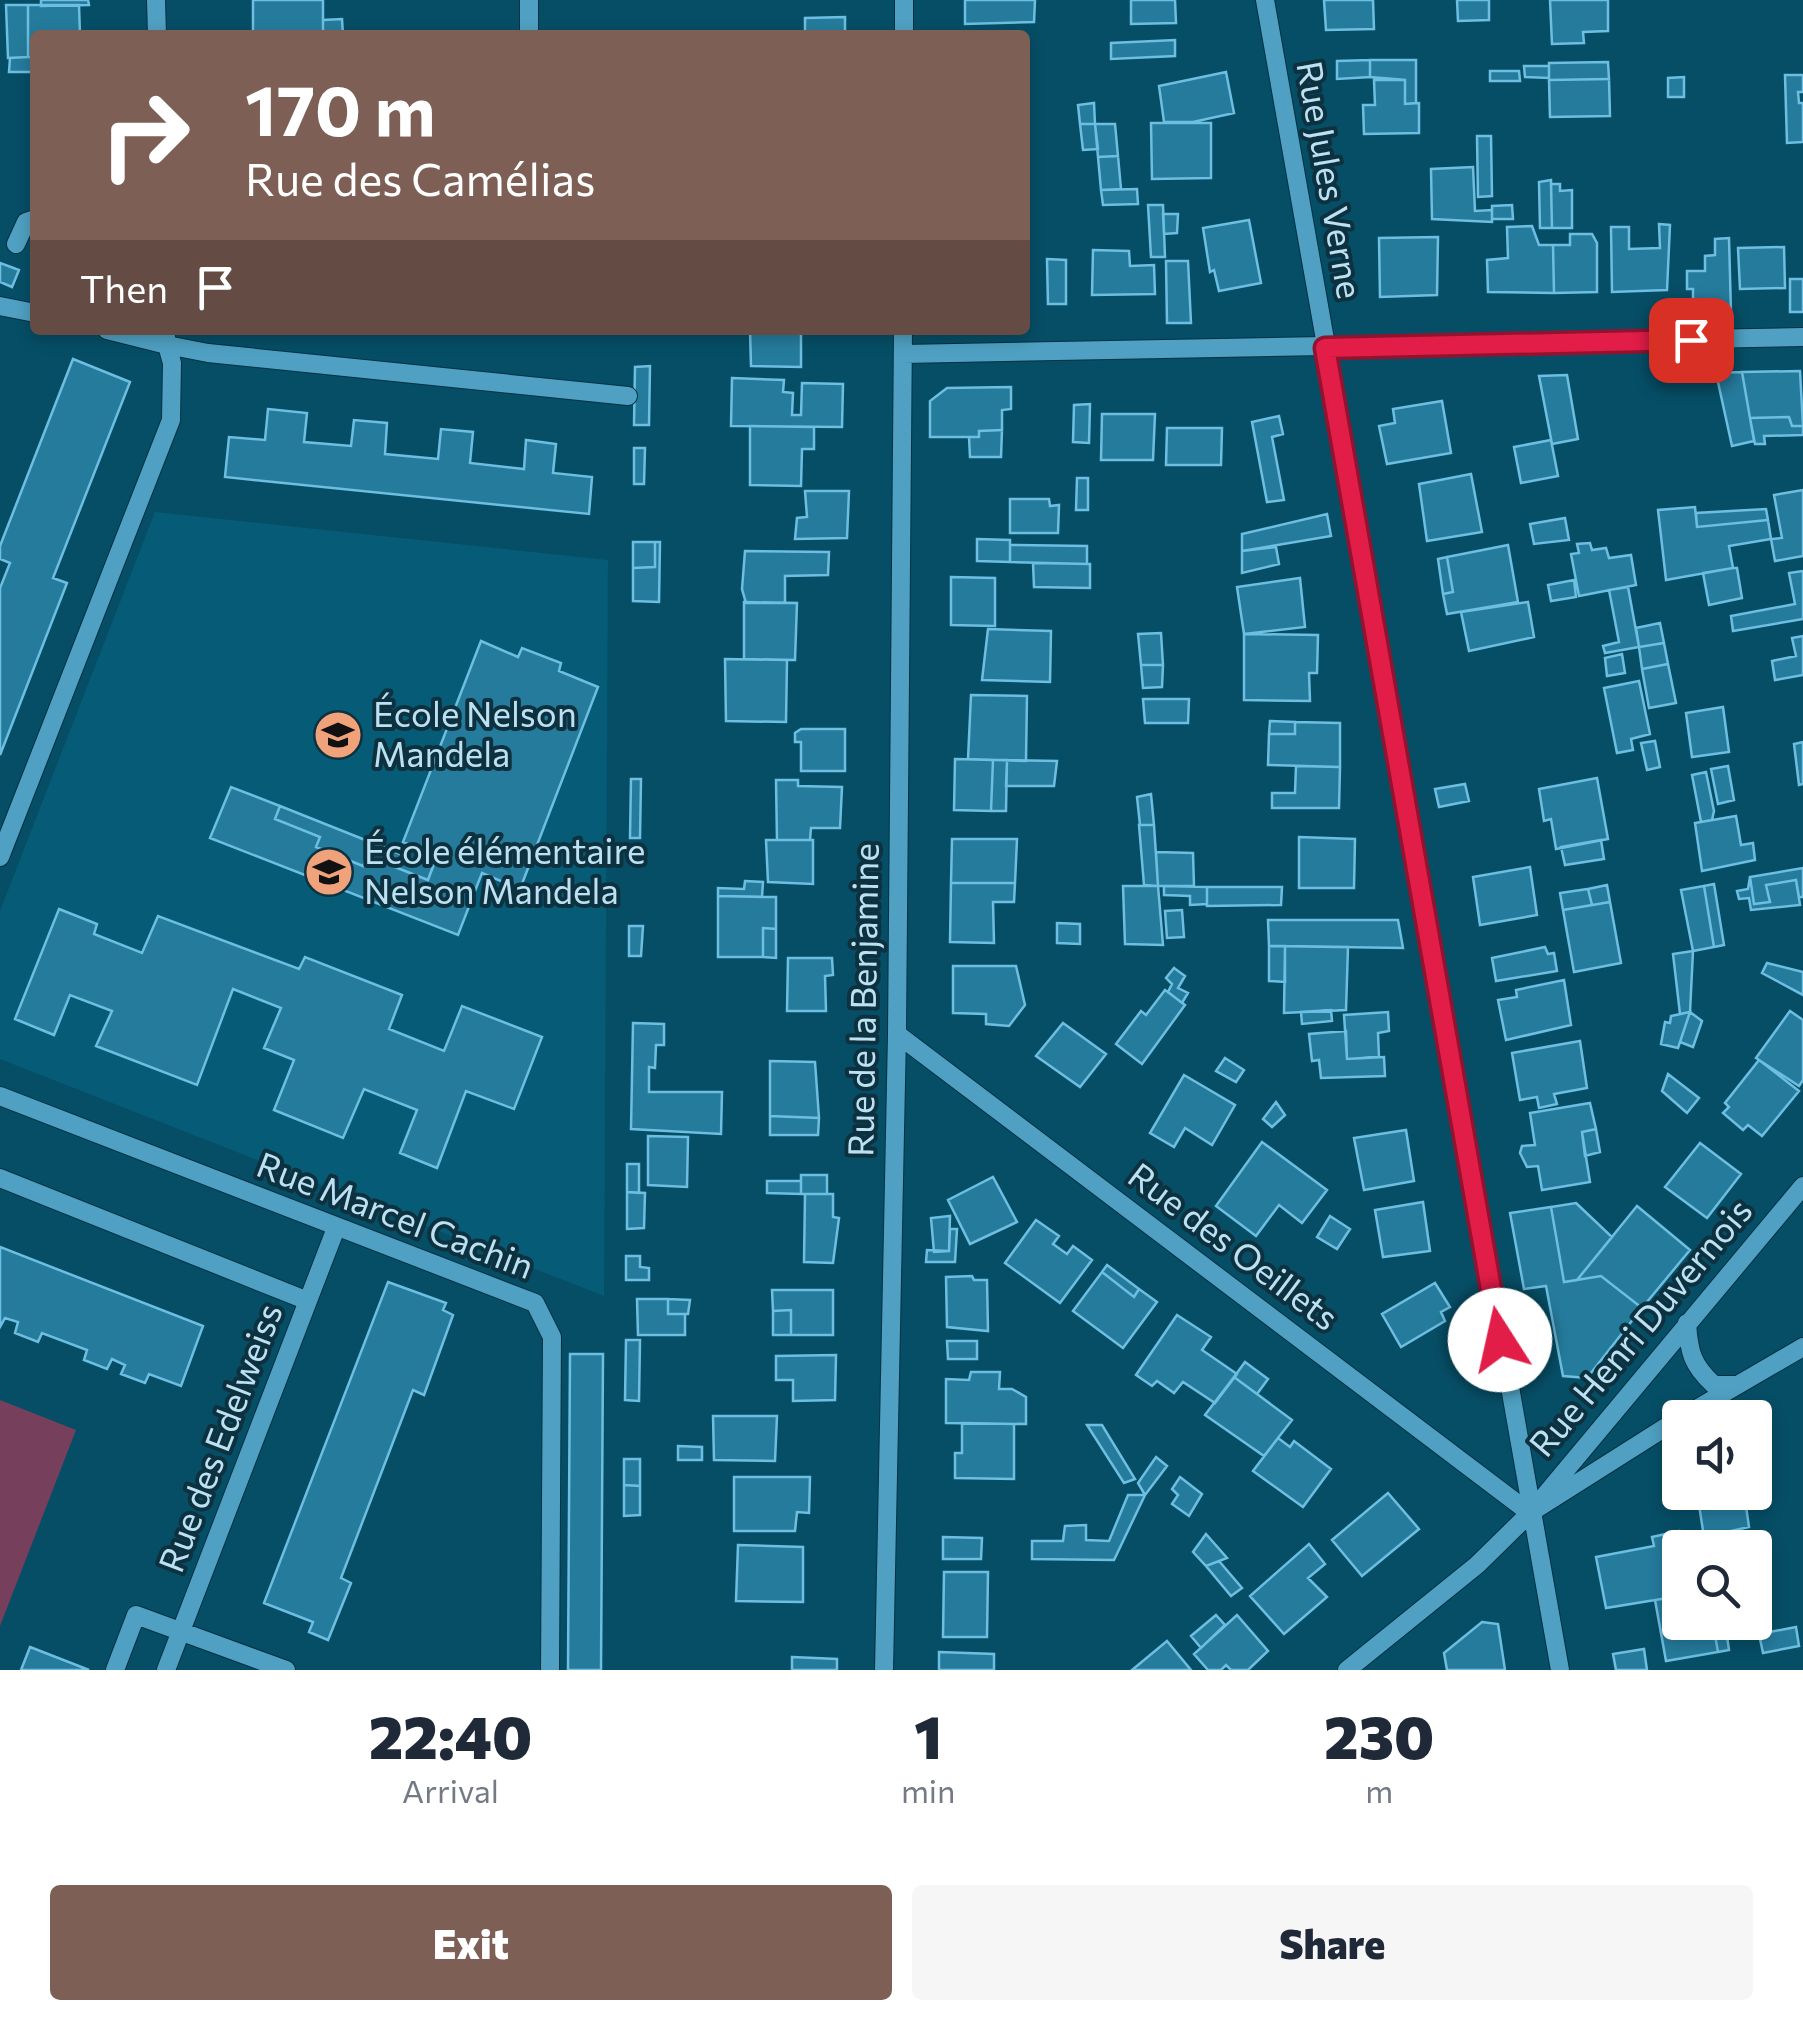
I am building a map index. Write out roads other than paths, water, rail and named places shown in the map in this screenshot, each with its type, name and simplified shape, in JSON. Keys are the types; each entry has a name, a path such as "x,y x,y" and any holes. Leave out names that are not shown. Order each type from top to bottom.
{"street":[{"path":"156,0 156,30"},
{"path":"529,0 529,30"},
{"path":"904,0 904,30"},
{"name":"Rue Jules Verne","path":"1266,0 1560,1670"},
{"path":"16,244 30,221"},
{"path":"0,306 30,312"},
{"name":"Rue de la Benjamine","path":"884,1670 897,1034 903,335"},
{"path":"166,337 208,354 628,396"},
{"path":"0,856 171,420 172,363 166,337"},
{"path":"902,354 1803,337"},
{"name":"Rue des Oeillets","path":"897,1034 1530,1512"},
{"name":"Rue Marcel Cachin","path":"0,1096 535,1303 552,1337 550,1670"},
{"path":"0,1178 308,1302"},
{"name":"Rue Henri Duvernois","path":"1530,1512 1803,1186"},
{"name":"Rue des Edelweiss","path":"166,1670 336,1228"},
{"path":"1687,1323 1689,1356 1698,1371 1714,1385 1738,1385"},
{"path":"1712,1400 1803,1347"},
{"path":"1348,1670 1477,1564 1530,1512 1662,1430"},
{"path":"115,1670 136,1615 286,1670"}],"place":[{"name":"École Nelson Mandela","path":"338,735"},
{"name":"École élémentaire Nelson Mandela","path":"329,872"}]}
